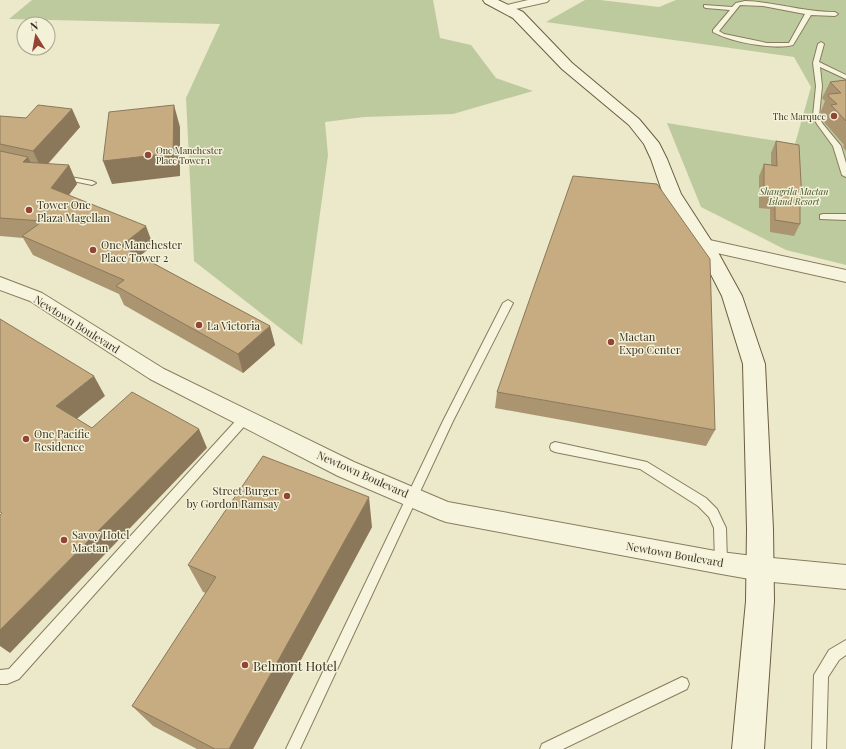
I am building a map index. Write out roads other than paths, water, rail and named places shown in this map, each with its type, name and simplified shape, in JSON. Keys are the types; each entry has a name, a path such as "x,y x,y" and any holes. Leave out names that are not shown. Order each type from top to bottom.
{"street":[{"path":"489,0 518,15 567,66 634,122 647,137 659,159 672,194 706,245 732,296 754,364 760,601 748,749"},
{"path":"506,8 543,0"},
{"path":"706,245 846,276"},
{"name":"Newtown Boulevard","path":"0,283 36,297 157,374 346,469 413,496 446,512 721,563 760,569 846,577"}],"lane":[{"path":"809,13 791,44 780,46 717,34 716,30 733,9 740,3 750,2 809,13 835,14"},
{"path":"706,6 733,9"},
{"path":"809,13 831,22"},
{"path":"820,44 816,63 819,86 816,116 819,123 837,146 846,175"},
{"path":"816,63 846,77"},
{"path":"55,175 92,184"},
{"path":"823,218 846,217"},
{"path":"293,749 448,422 508,303"},
{"path":"0,677 7,677 14,674 245,418"},
{"path":"555,447 643,465 702,502 713,513 720,528 721,563"},
{"path":"819,749 821,675 834,655 846,647"},
{"path":"546,749 682,684"}],"place":[{"name":"The Marquee","path":"834,116"},
{"name":"One Manchester Place Tower 1","path":"148,155"},
{"name":"Tower One Plaza Magellan","path":"29,210"},
{"name":"One Manchester Place Tower 2","path":"93,250"},
{"name":"La Victoria","path":"199,325"},
{"name":"Mactan Expo Center","path":"611,342"},
{"name":"One Pacific Residence","path":"26,439"},
{"name":"Street Burger by Gordon Ramsay","path":"287,496"},
{"name":"Savoy Hotel Mactan","path":"64,540"},
{"name":"Belmont Hotel","path":"245,665"}],"park label":[{"name":"Shangrila Mactan Island Resort","path":"794,196"}]}
